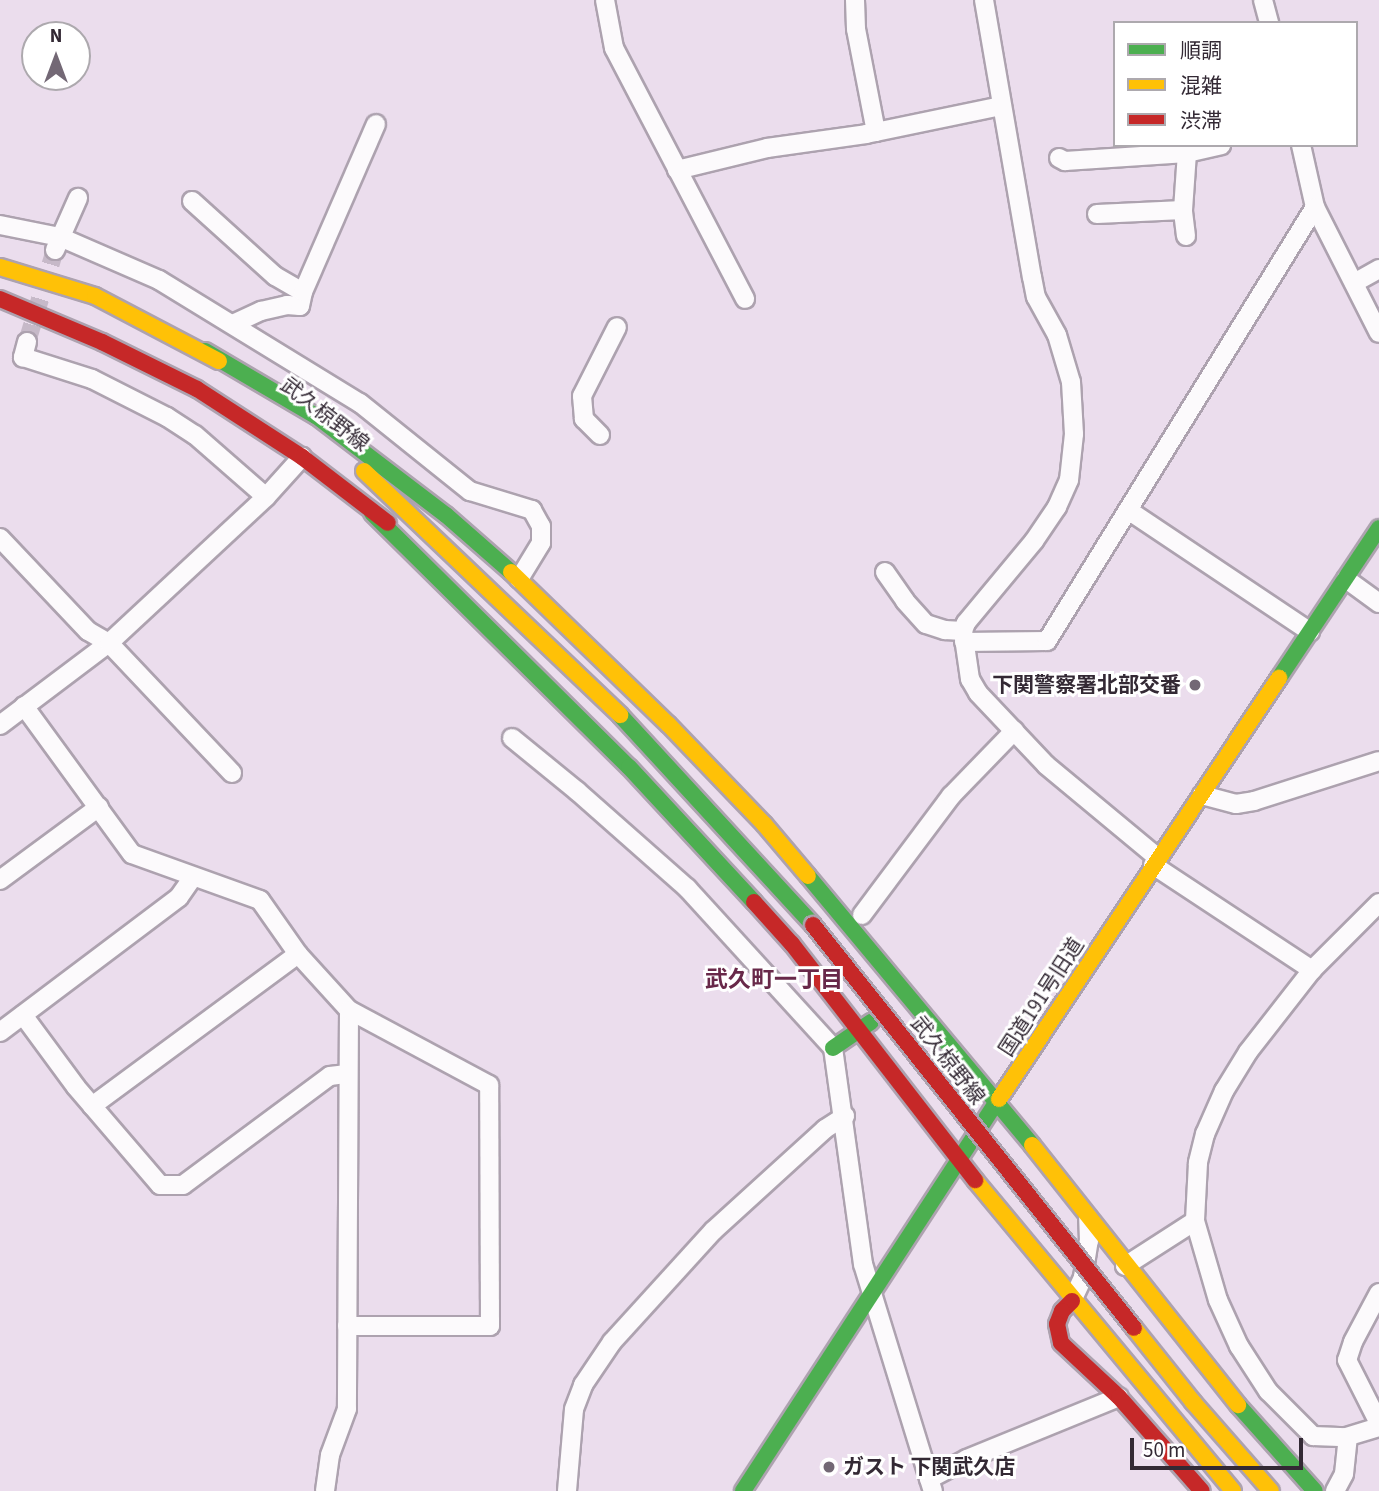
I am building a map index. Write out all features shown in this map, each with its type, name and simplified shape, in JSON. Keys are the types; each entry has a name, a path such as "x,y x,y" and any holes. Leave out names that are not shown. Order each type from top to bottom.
{"main road":[{"name":"武久椋野線","path":"0,267 95,296 205,351 363,469 575,669 657,753 813,925 1193,1402 1272,1491"},
{"name":"武久椋野線","path":"0,299 166,373 248,421 302,457 372,513 429,550 499,611 575,669"},
{"path":"205,351 316,416 374,458 519,579 668,723 764,824 908,994 998,1102 1224,1389 1315,1491"},
{"path":"372,513 629,767 792,944 958,1160 1072,1301 1233,1491"},
{"name":"国道191号旧道","path":"743,1491 1155,861 1202,795 1379,528"},
{"path":"833,1048 908,994"},
{"path":"1072,1301 1062,1311 1057,1324 1060,1343 1119,1397 1202,1491"}],"street":[{"path":"605,0 614,48 745,299"},
{"path":"856,0 856,29 876,132"},
{"path":"984,0 1036,297 1057,335 1072,382 1073,445 1069,480 1057,507 1034,541 965,622 963,636 970,679 978,694 1046,765 1155,861 1312,970"},
{"path":"1263,0 1268,21"},
{"path":"677,170 767,148 876,132 1002,106"},
{"path":"233,324 261,311 287,305 300,306 303,292 376,124"},
{"path":"1059,158 1065,161 1187,153 1212,147"},
{"path":"1301,147 1315,207 1379,333"},
{"path":"1186,236 1182,210 1187,153"},
{"path":"58,244 78,198"},
{"path":"192,201 275,276 303,292"},
{"path":"885,572 905,601 926,624 963,636 1047,641 1315,207"},
{"path":"1097,214 1182,210"},
{"path":"0,225 159,280 360,403 470,491 532,510 541,526 541,543 519,579"},
{"path":"1354,283 1379,269"},
{"path":"600,435 584,419 582,396 617,327"},
{"path":"27,342 23,358 92,379 167,417 195,435 266,497"},
{"path":"0,725 109,643 266,497 302,457"},
{"path":"1128,510 1310,632"},
{"path":"0,538 88,631 109,643 232,773"},
{"path":"1346,579 1379,603"},
{"path":"24,706 132,854 260,900 298,954 349,1010 489,1084 490,1326 347,1326"},
{"path":"862,915 951,796 1014,731"},
{"path":"512,738 578,791 687,888 833,1048 845,1116 863,1264 931,1485 967,1459 1119,1397"},
{"path":"1202,795 1236,804 1254,801 1379,761"},
{"path":"0,880 99,807"},
{"path":"0,1032 179,897 193,877"},
{"path":"1379,903 1312,970 1248,1052 1224,1091 1205,1134 1198,1163 1195,1220 1218,1300 1239,1346 1268,1391 1313,1436 1348,1437 1379,1425 1348,1360 1353,1342 1379,1293"},
{"path":"92,1106 298,954"},
{"path":"325,1491 330,1455 347,1409 349,1010"},
{"path":"23,1015 92,1106 160,1185 183,1185 330,1076 347,1074"},
{"path":"567,1491 574,1409 583,1385 612,1342 713,1231 825,1129 845,1116"},
{"path":"1072,1301 1085,1265 1089,1241 1088,1218"},
{"path":"1125,1266 1195,1220"},
{"path":"1335,1491 1344,1474 1348,1437"}],"tunnel":[{"path":"27,342 55,250"}],"traffic: fast":[{"path":"205,351 316,416 446,515 511,572"},
{"path":"372,513 629,767 754,902"},
{"path":"1279,678 1379,528"},
{"path":"620,715 813,925"},
{"path":"808,876 1032,1145"},
{"path":"833,1048 871,1022"},
{"path":"743,1491 999,1099"},
{"path":"1238,1405 1315,1491"}],"traffic: slow":[{"path":"0,267 95,296 219,361"},
{"path":"364,471 620,715"},
{"path":"511,572 668,724 764,824 808,876"},
{"path":"999,1099 1279,678"},
{"path":"1032,1145 1238,1405"},
{"path":"975,1180 1233,1491"},
{"path":"1134,1328 1193,1402 1271,1491"}],"traffic: jam":[{"path":"0,299 102,342 197,389 302,457 388,523"},
{"path":"754,902 792,944 975,1180"},
{"path":"813,925 1134,1328"},
{"path":"1072,1301 1062,1311 1057,1324 1061,1343 1119,1397 1202,1491"}],"place":[{"name":"下関警察署北部交番","path":"1195,685"},
{"name":"ガスト 下関武久店","path":"829,1467"}],"district":[{"name":"武久町一丁目","path":"774,980"}]}
